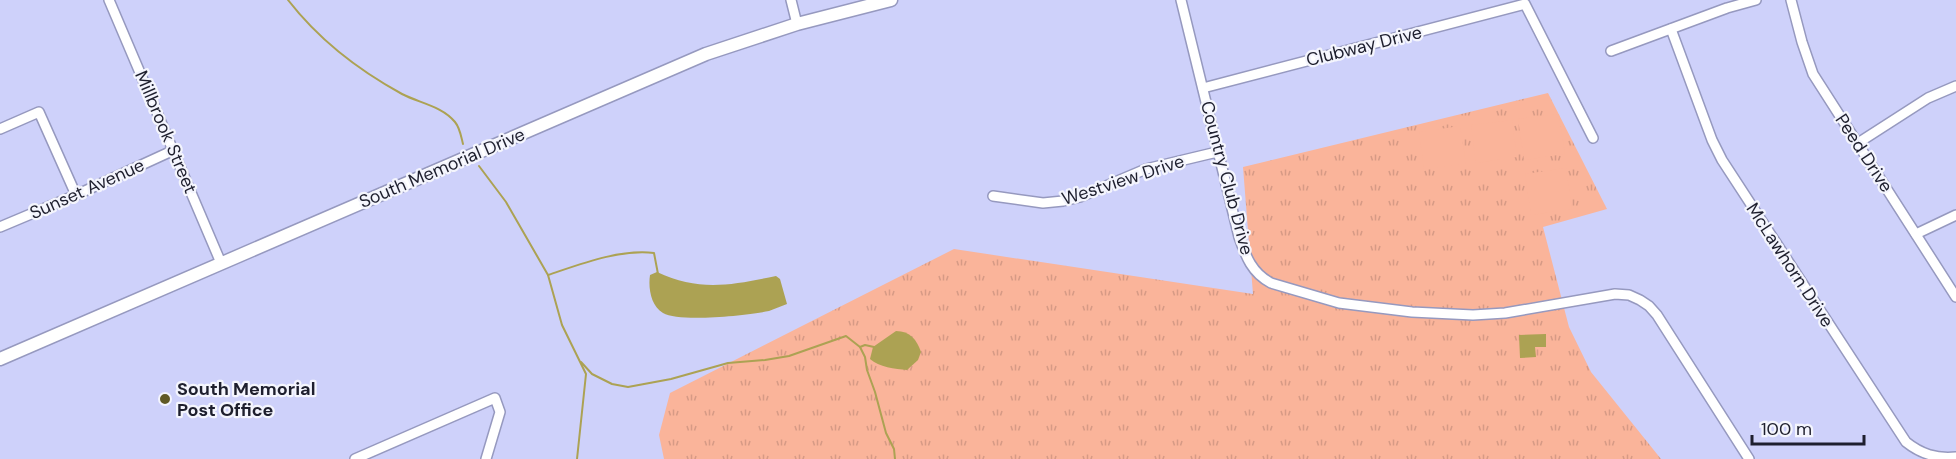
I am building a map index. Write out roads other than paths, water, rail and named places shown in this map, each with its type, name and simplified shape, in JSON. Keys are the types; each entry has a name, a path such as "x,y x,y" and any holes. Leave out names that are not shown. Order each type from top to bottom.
{"main road":[{"name":"South Memorial Drive","path":"0,359 706,54 798,24 891,0"}],"street":[{"name":"Millbrook Street","path":"109,0 221,264"},
{"path":"791,0 798,24"},
{"name":"Country Club Drive","path":"1181,0 1217,152 1244,251 1256,272 1263,278 1271,283 1339,303 1449,315 1505,313 1606,295 1629,295 1644,302 1657,315 1749,459"},
{"path":"1611,51 1727,8 1756,0"},
{"name":"Peed Drive","path":"1791,0 1813,74 1956,297"},
{"name":"Clubway Drive","path":"1203,88 1525,4 1593,138"},
{"name":"McLawhorn Drive","path":"1671,28 1712,140 1722,160 1906,442 1918,452 1932,459 1956,457"},
{"path":"1858,143 1928,98 1956,86"},
{"path":"0,129 39,112 76,195"},
{"name":"Sunset Avenue","path":"0,227 174,150"},
{"name":"Westview Drive","path":"993,196 1043,203 1063,201 1146,169 1217,152"},
{"path":"1916,234 1956,215"},
{"path":"355,459 495,398 500,412 486,459"}],"waterway":[{"path":"288,0 326,41 370,75 402,94 444,112 458,127 463,144"},
{"path":"479,166 506,202 548,275 562,325 586,374 577,459"},
{"path":"548,275 600,258 641,252 654,253 658,274"},
{"path":"581,362 592,374 612,384 628,387 671,379 728,363 789,356 846,336 860,347 865,357 886,433 894,449 895,459"},
{"path":"860,347 865,345 874,347"}],"place":[{"name":"South Memorial Post Office","path":"165,399"}]}
